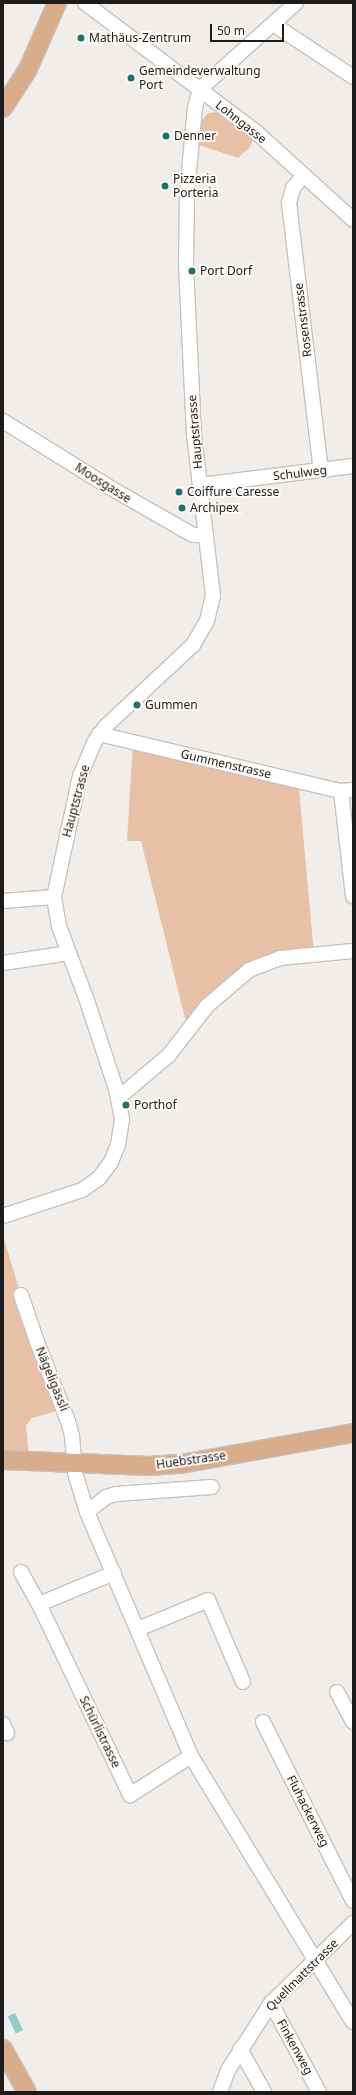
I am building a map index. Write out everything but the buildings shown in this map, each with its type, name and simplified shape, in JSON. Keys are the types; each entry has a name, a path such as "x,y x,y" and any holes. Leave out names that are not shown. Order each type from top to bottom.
{"main road":[{"path":"3,108 28,69 57,3"},
{"name":"Huebstrasse","path":"3,1460 149,1466 181,1464 353,1433"},
{"path":"3,2049 27,2092"}],"street":[{"name":"Lohngasse","path":"85,3 255,131 353,220"},
{"path":"200,89 296,3"},
{"path":"273,24 353,77"},
{"name":"Hauptstrasse","path":"3,1216 82,1190 99,1178 111,1162 118,1145 122,1119 118,1098 86,998 59,926 54,897 80,776 99,734 193,645 207,621 213,596 194,435 186,265 187,193 195,107 200,89"},
{"name":"Rosenstrasse","path":"304,175 293,188 289,203 321,470"},
{"name":"Moosgasse","path":"3,421 108,487 193,535 206,535"},
{"name":"Schulweg","path":"200,485 353,466"},
{"name":"Gummenstrasse","path":"99,734 347,790"},
{"path":"347,790 353,896"},
{"path":"3,901 54,897"},
{"path":"118,1098 169,1055 207,1006 249,970 280,958 353,950"},
{"path":"3,963 69,953"},
{"name":"Nägeligässli","path":"22,1295 37,1342 68,1421 72,1436 73,1464"},
{"path":"73,1464 87,1512 192,1756 353,2022"},
{"path":"87,1512 106,1497 116,1494 212,1487"},
{"name":"Schürlistrasse","path":"21,1572 39,1604 130,1795 192,1756"},
{"path":"39,1604 114,1573"},
{"path":"138,1629 208,1600 243,1682"},
{"path":"337,1692 353,1722"},
{"name":"Fluhackerweg","path":"263,1722 353,1901"},
{"name":"Quellmattstrasse","path":"220,2092 228,2070 240,2049 271,2003 353,1923"},
{"name":"Finkenweg","path":"271,2003 320,2092"},
{"path":"240,2049 264,2092"}],"shaded area":[{"path":"218,112 228,122 254,138 249,148 238,158 199,145 202,120 208,113"},
{"path":"133,742 341,791 299,789 314,954 249,970 188,1030 141,841 127,841"},
{"path":"3,1236 21,1295 64,1409 32,1418 26,1426 29,1455 3,1453"}],"water":[{"path":"15,2013 23,2030 16,2034 8,2016"}],"place":[{"name":"Mathäus-Zentrum","path":"81,38"},
{"name":"Gemeindeverwaltung Port","path":"131,78"},
{"name":"Denner","path":"166,136"},
{"name":"Pizzeria Porteria","path":"165,186"},
{"name":"Port Dorf","path":"192,271"},
{"name":"Coiffure Caresse","path":"179,492"},
{"name":"Archipex","path":"182,508"},
{"name":"Gummen","path":"137,705"},
{"name":"Porthof","path":"126,1105"}]}
